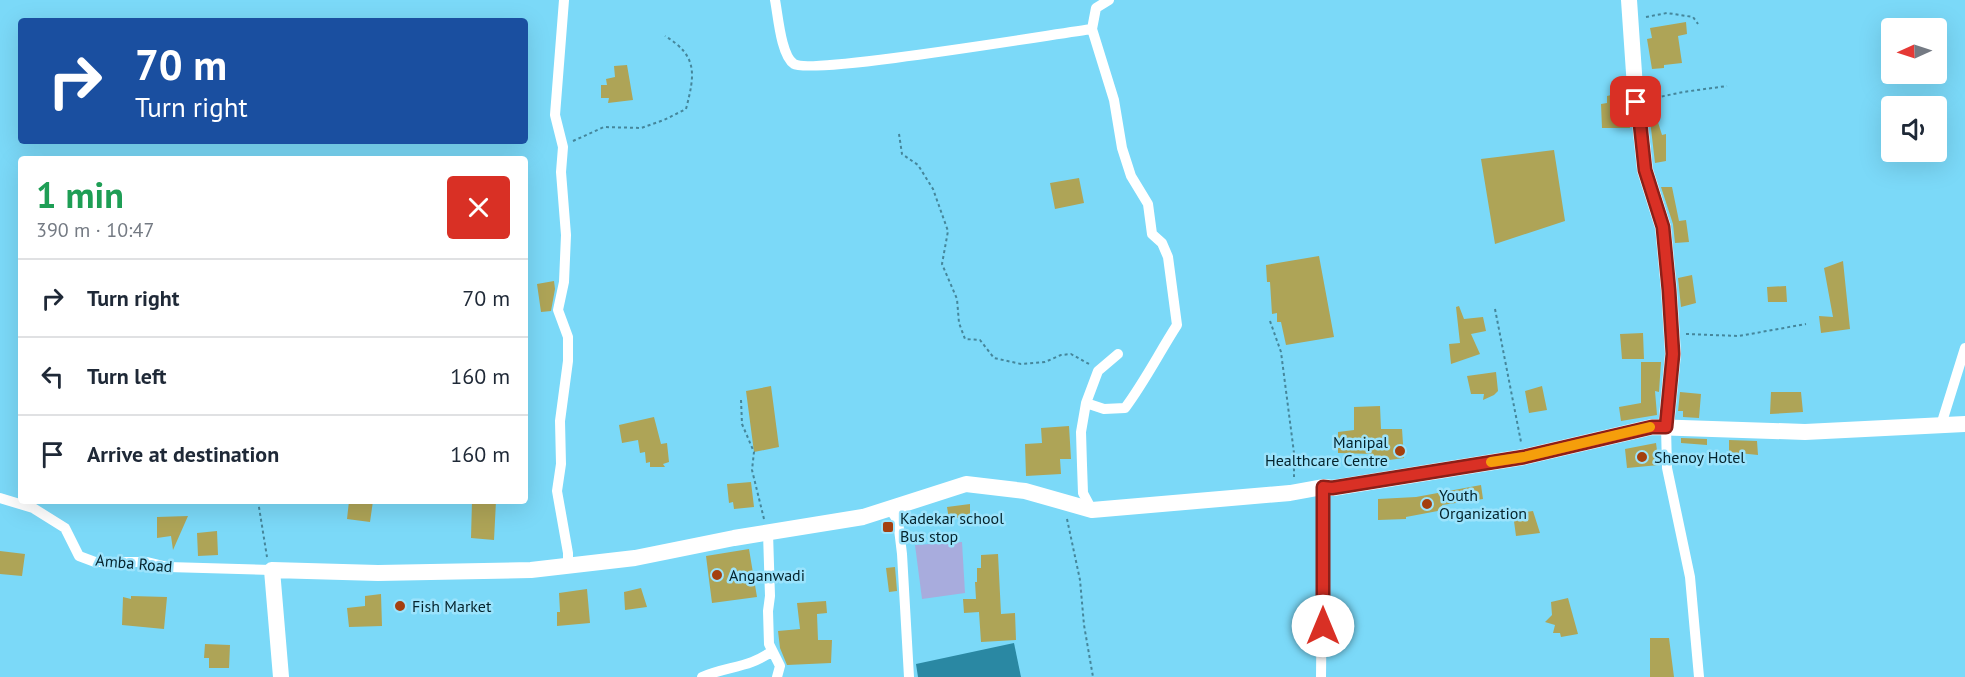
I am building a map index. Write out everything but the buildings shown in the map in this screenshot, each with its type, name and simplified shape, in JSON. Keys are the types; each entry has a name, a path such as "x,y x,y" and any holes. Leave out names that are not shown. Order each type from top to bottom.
{"main road":[{"path":"1629,0 1636,102 1645,170 1663,227 1673,354 1666,427"},
{"path":"281,677 271,569 425,572 531,570 635,558 863,517 966,484 1025,490 1092,510 1323,487 1332,488 1524,457 1652,427 1805,432 1965,424"}],"street":[{"path":"564,0 555,115 562,147 561,172 566,235 564,282 558,310 568,337 568,362 560,421 561,464 557,491 568,553 568,566"},
{"path":"775,0 785,55 799,67 845,64 1092,29"},
{"path":"1086,403 1104,409 1125,408 1143,384 1177,325 1168,257 1162,243 1152,234 1148,204 1128,167 1122,148 1114,99 1092,29 1096,8 1109,0"},
{"path":"1941,425 1965,348"},
{"path":"1092,510 1083,494 1082,432 1086,403 1098,371 1119,354"},
{"path":"1666,427 1667,468 1690,577 1699,677"},
{"path":"1321,677 1323,487"},
{"name":"Amba Road","path":"0,498 18,503"},
{"name":"Amba Road","path":"20,504 33,508 65,528 79,556 95,562 147,562 168,567 271,569"},
{"path":"890,509 898,521 902,554 909,677"},
{"path":"768,533 770,596 768,629 769,644 780,666 777,677"},
{"path":"702,677 720,669 759,661 772,651"}],"path":[{"path":"1631,21 1667,13 1693,17 1698,24"},
{"path":"562,147 581,136 604,128 641,128 686,109 692,64 680,45 665,36"},
{"path":"1636,102 1727,86"},
{"path":"898,134 902,154 918,165 933,189 948,231 942,264 957,298 959,324 965,339 980,340 994,358 1021,364 1045,362 1061,355 1071,354 1098,371"},
{"path":"1495,309 1524,457"},
{"path":"1270,321 1281,352 1291,420 1295,474 1290,492"},
{"path":"1672,333 1739,336 1806,324"},
{"path":"741,400 742,424 754,452 752,470 768,533"},
{"path":"259,504 271,569"},
{"path":"1067,516 1080,580 1084,625 1093,677"}],"shaded area":[{"path":"962,542 965,593 922,599 915,545"},
{"path":"1014,643 1021,677 918,677 916,664"}],"slow traffic":[{"path":"1491,462 1524,457 1650,427"}],"place":[{"name":"Manipal Healthcare Centre","path":"1400,451"},
{"name":"Shenoy Hotel","path":"1642,457"},
{"name":"Youth Organization","path":"1427,504"},
{"name":"Kadekar school Bus stop","path":"888,527"},
{"name":"Anganwadi","path":"717,575"},
{"name":"Fish Market","path":"400,606"}],"route":[{"path":"1323,626 1323,487 1332,488 1524,457 1652,427 1666,427 1673,354 1669,290 1663,227 1645,170 1636,102"}]}
